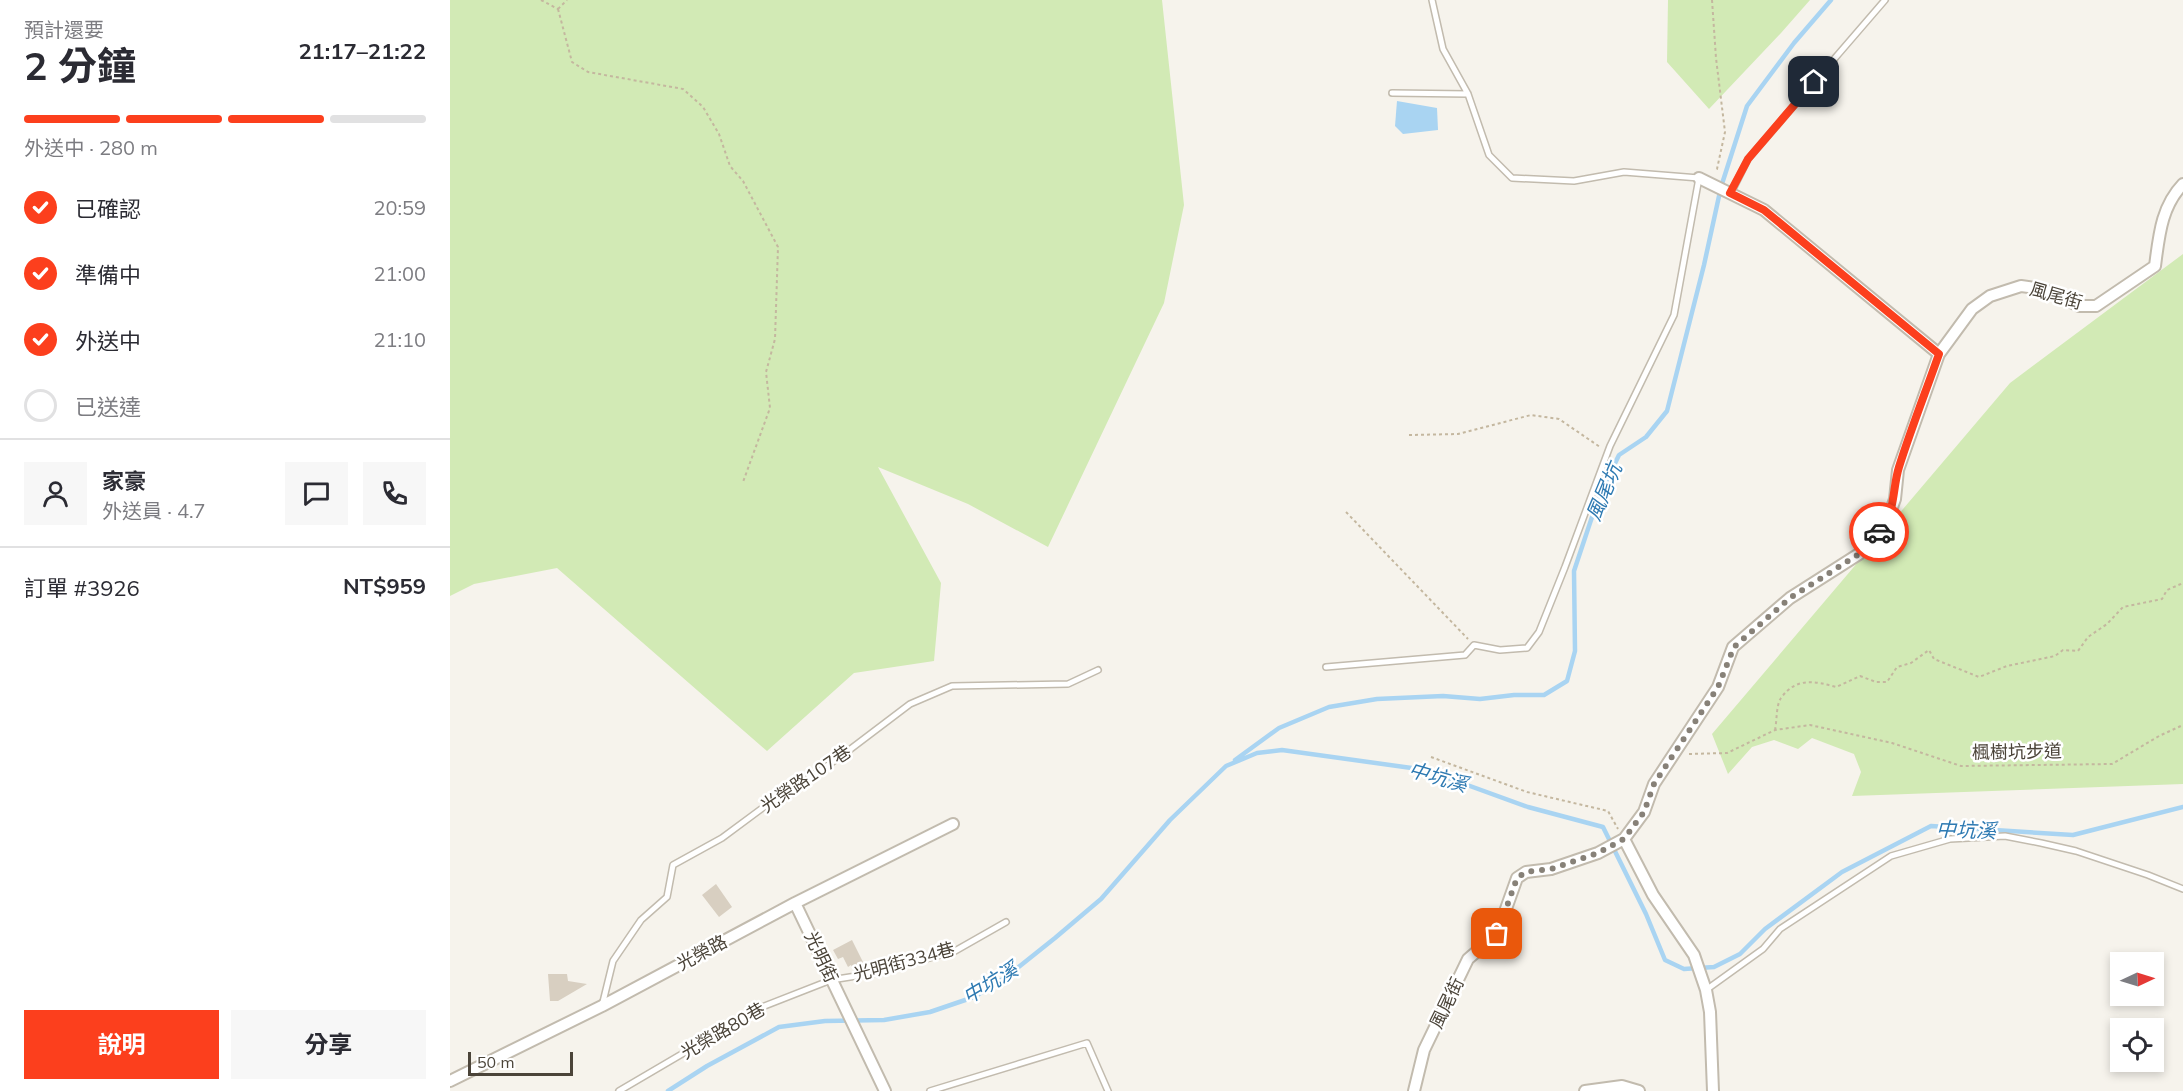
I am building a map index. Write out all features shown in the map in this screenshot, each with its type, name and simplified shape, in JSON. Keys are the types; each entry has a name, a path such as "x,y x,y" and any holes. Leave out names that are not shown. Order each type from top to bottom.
{"street":[{"path":"1699,178 1764,210 1939,354"},
{"name":"風尾街","path":"1414,1091 1425,1050 1468,958 1497,934 1517,878 1526,872 1551,869 1598,853 1624,839 1644,812 1654,784 1718,687 1734,647 1790,598 1859,554 1886,524 1895,499 1898,470 1939,354 1972,309 2000,291 2021,286 2054,292 2079,306 2096,306 2155,266 2160,226 2171,196 2183,184"},
{"name":"光榮路","path":"450,1081 602,1006 795,903 953,824"},
{"path":"1624,839 1653,896 1694,955 1706,990 1710,1012 1713,1091"},
{"name":"光明街","path":"795,903 885,1091"},
{"path":"1585,1091 1622,1086 1639,1091"}],"lane":[{"path":"1326,667 1465,655 1474,645 1500,650 1527,648 1539,632 1608,452 1674,315 1699,178 1624,172 1574,181 1512,178 1489,155 1468,94 1443,49 1432,0"},
{"path":"1730,193 1748,159 1885,0"},
{"path":"1392,93 1468,94"},
{"name":"光榮路107巷","path":"602,1006 613,961 641,920 667,897 673,865 722,838 776,798 785,795 844,754 910,704 952,686 1068,684 1098,670"},
{"path":"1706,990 1763,949 1780,929 1891,856 1950,839 2005,836 2041,843 2076,851 2183,889"},
{"name":"光明街334巷","path":"831,980 875,973 955,951 1006,922"},
{"name":"光榮路80巷","path":"620,1091 762,1007 831,980"},
{"path":"930,1091 1087,1043 1107,1091"}],"path":[{"path":"541,0 558,9 572,62 588,72 683,89 703,107 719,134 730,166 743,181 778,247 775,339 766,372 770,408 743,482"},
{"path":"558,9 567,0"},
{"path":"1699,178 1717,168 1725,132 1712,0"},
{"path":"1409,435 1458,434 1531,415 1559,419 1608,452"},
{"path":"1346,512 1474,645"},
{"path":"1775,730 1780,699 1797,684 1815,680 1836,687 1860,676 1876,682 1887,682 1897,667 1911,663 1929,650 1934,659 1978,677 2007,666 2055,656 2063,650 2078,651 2088,637 2107,624 2123,607 2162,599 2167,590 2183,583"},
{"name":"楓樹坑步道","path":"1674,755 1727,753 1775,730 1810,725 1892,743 1961,766 2112,764 2159,736 2183,725"},
{"path":"1431,757 1527,792 1608,811 1624,839"}],"green space":[{"path":"450,0 1162,0 1184,205 1164,303 1048,547 968,504 878,467 941,583 934,661 854,673 767,751 557,568 474,584 450,596"},
{"path":"1668,0 1810,0 1709,109 1667,62"},
{"path":"2183,254 2183,784 1852,796 1861,772 1854,754 1812,738 1798,749 1774,740 1752,747 1728,774 1712,734 2010,383"}],"water":[{"path":"1397,101 1437,108 1438,130 1403,134 1395,126"}],"building":[{"path":"716,884 732,907 719,917 702,895"},
{"path":"852,940 866,968 861,970 854,971 851,965 848,967 843,957 838,959 833,950"},
{"path":"548,974 567,974 568,981 587,984 558,1001 550,1001"}],"waterway":[{"name":"風尾坑","path":"1235,760 1279,728 1329,707 1377,699 1443,696 1480,699 1514,695 1544,695 1567,681 1575,651 1574,571 1599,496 1619,455 1646,437 1667,411 1721,187 1747,106 1794,43 1831,0"},
{"name":"中坑溪","path":"668,1091 707,1066 779,1027 825,1021 884,1020 930,1012 974,997 1006,977 1101,899 1170,820 1226,766 1257,753 1282,750 1426,770 1528,807 1603,827 1646,914 1665,960 1684,969 1714,967 1740,954 1765,929 1842,872 1931,826 2073,835 2183,807"}],"way so far":[{"path":"1497,934 1517,878 1526,872 1551,869 1598,853 1624,839 1644,812 1654,784 1718,687 1734,647 1790,598 1859,554 1879,532"}],"route":[{"path":"1814,82 1748,159 1730,193 1764,210 1939,354 1898,470 1895,499 1886,524 1879,532"}]}
